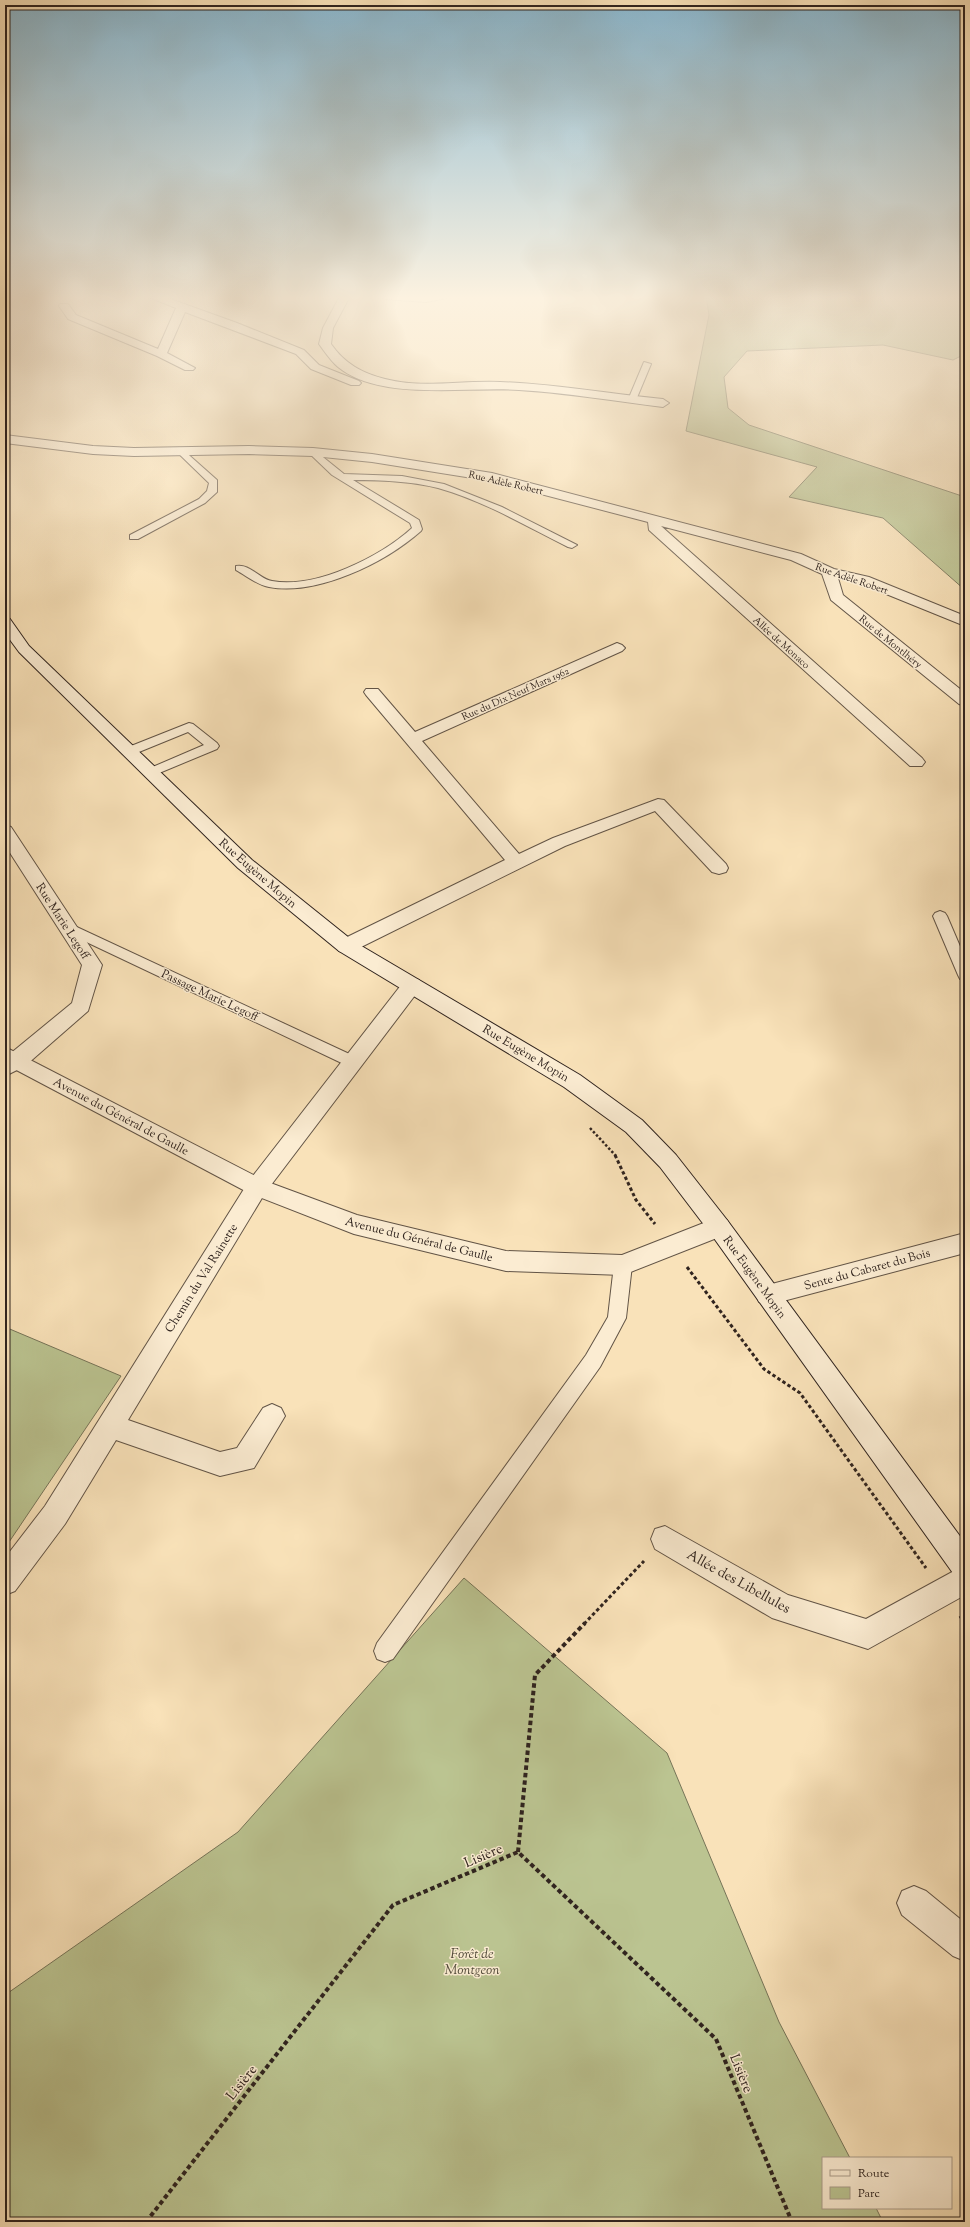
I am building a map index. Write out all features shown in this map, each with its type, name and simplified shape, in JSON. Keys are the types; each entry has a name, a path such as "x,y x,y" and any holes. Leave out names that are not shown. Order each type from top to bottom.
{"street":[{"path":"632,400 662,403"},
{"name":"Rue Adèle Robert","path":"5,439 93,450 249,450 313,452 372,458 492,477 796,557 829,572 864,580 963,620"},
{"name":"Allée de Monaco","path":"655,519 654,528 916,762"},
{"name":"Rue de Montlhéry","path":"829,572 836,597 965,701"},
{"name":"Rue Eugène Mopin","path":"5,622 24,649 245,864 346,946 572,1081 634,1126 668,1161 719,1227 965,1566"},
{"name":"Rue du Dix Neuf Mars 1962","path":"412,739 617,648"},
{"path":"372,692 516,862"},
{"path":"346,946 559,842 658,804 719,868"},
{"name":"Rue Marie Legoff","path":"5,831 92,965 81,1006 9,1061"},
{"name":"Chemin du Val Rainette","path":"5,1582 55,1515 257,1187 412,985"},
{"name":"Avenue du Général de Gaulle","path":"9,1061 257,1187 354,1224 506,1261 623,1265 719,1227"},
{"name":"Sente du Cabaret du Bois","path":"768,1295 965,1243"},
{"path":"110,1426 220,1464 245,1459 272,1416"},
{"name":"Allée des Libellules","path":"665,1539 782,1608 868,1634 954,1585"},
{"path":"914,1903 965,1944"}],"lane":[{"path":"134,537 202,501 212,492 214,482 181,451"},
{"path":"240,568 269,584 284,586 309,583 366,565 410,538 417,529 415,522 343,477 319,459 313,452"},
{"path":"343,477 402,479 423,482 450,489 572,545"},
{"path":"130,751 189,727 213,746 152,772"},
{"path":"940,916 965,975"},
{"name":"Passage Marie Legoff","path":"66,927 353,1062"},
{"path":"385,1651 593,1361 618,1318 623,1265"}],"path":[{"path":"697,1281 764,1369 800,1393 954,1585 965,1624"},
{"path":"518,1852 535,1675 665,1539"},
{"name":"Lisière","path":"146,2222 393,1905 518,1852 716,2040 792,2222"}],"green space":[{"path":"692,400 727,400 728,408 749,425 965,497 965,590 883,518 789,497 817,467 686,431"},
{"path":"5,1327 121,1376 5,1548"},
{"name":"Forêt de Montgeon","path":"464,1578 667,1753 779,2022 849,2157 822,2157 822,2209 876,2209 883,2222 5,2222 5,1995 238,1832"}]}
